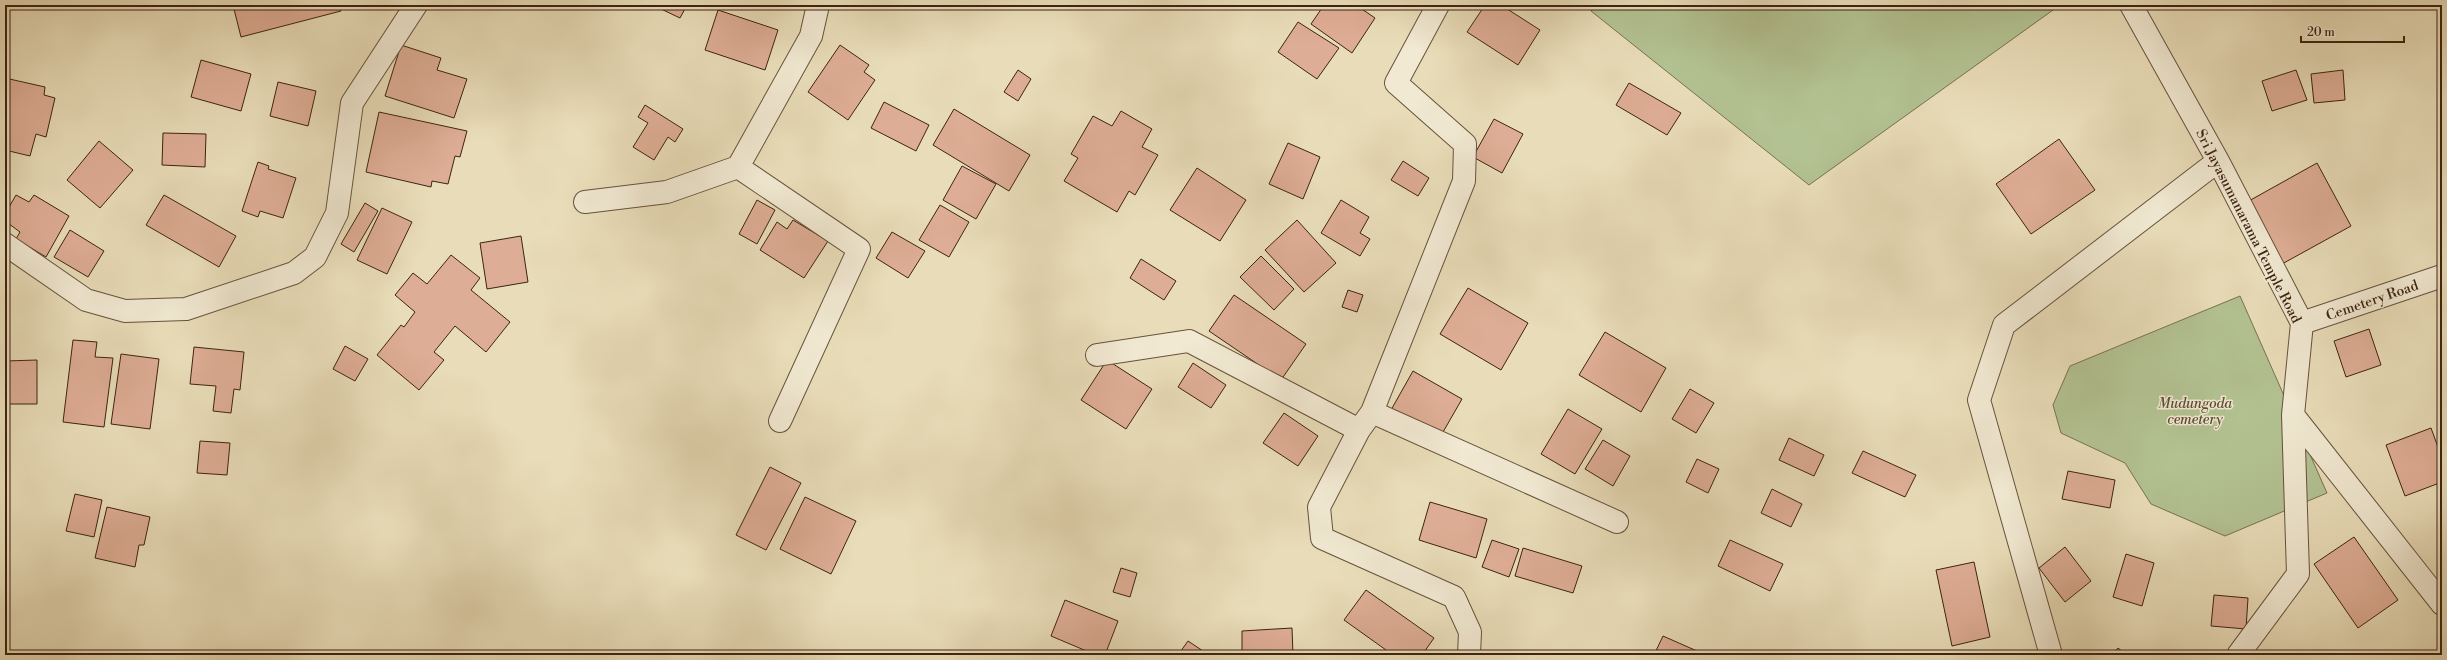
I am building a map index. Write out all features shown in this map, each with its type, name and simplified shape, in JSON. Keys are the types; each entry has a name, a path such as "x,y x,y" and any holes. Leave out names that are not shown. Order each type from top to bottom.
{"street":[{"path":"5,244 86,300 125,311 186,309 294,273 315,256 337,213 352,103 416,5"},
{"path":"585,202 667,192 738,167 810,36 818,5"},
{"path":"1438,5 1396,83 1465,144 1464,181 1372,412 1359,430 1319,507 1322,538 1454,597 1470,632 1469,655"},
{"name":"Sri Jayasumanarama Temple Road","path":"2131,5 2218,161 2302,323 2293,415 2298,574 2238,655"},
{"path":"2051,655 1979,400 2004,325 2218,161"},
{"path":"738,167 859,249 780,421"},
{"name":"Cemetery Road","path":"2302,323 2442,276"},
{"path":"1097,355 1189,341 1359,430"},
{"path":"1372,412 1617,522"},
{"path":"2293,415 2442,604"}],"green space":[{"path":"1594,5 2060,5 1809,185 1591,11"},
{"name":"Mudungoda cemetery","path":"2240,296 2327,493 2225,536 2151,504 2125,463 2061,433 2053,405 2070,366"}],"building":[{"path":"233,5 339,5 341,11 241,37"},
{"path":"660,5 687,5 680,18 659,8"},
{"path":"1324,5 1356,5 1375,18 1352,53 1311,24"},
{"path":"1485,5 1501,5 1540,30 1518,65 1467,32"},
{"path":"718,10 778,30 765,70 705,50"},
{"path":"1298,22 1339,48 1317,79 1278,52"},
{"path":"401,45 441,58 437,70 467,79 454,118 385,96"},
{"path":"840,45 869,65 864,72 875,80 848,120 808,92"},
{"path":"201,60 251,74 241,111 191,97"},
{"path":"1018,70 1031,79 1018,101 1004,92"},
{"path":"2296,70 2307,100 2272,111 2262,81"},
{"path":"2343,70 2345,100 2314,103 2311,74"},
{"path":"5,78 45,87 44,95 55,98 46,137 36,134 30,156 5,150"},
{"path":"278,82 316,91 308,126 270,116"},
{"path":"1629,83 1681,113 1667,135 1616,105"},
{"path":"884,102 929,125 916,151 871,128"},
{"path":"645,105 683,129 675,142 668,137 654,160 633,147 648,123 638,117"},
{"path":"954,109 1030,155 1009,191 933,145"},
{"path":"1121,111 1152,129 1142,147 1158,155 1135,195 1129,191 1117,212 1064,181 1078,158 1071,154 1093,116 1112,126"},
{"path":"379,112 467,131 460,157 455,156 448,184 432,181 431,187 366,172"},
{"path":"1494,119 1523,134 1502,173 1473,157"},
{"path":"163,133 206,134 205,167 162,165"},
{"path":"2059,139 2095,190 2031,234 1996,184"},
{"path":"99,141 133,170 100,208 67,180"},
{"path":"1288,143 1320,157 1303,199 1269,184"},
{"path":"1403,161 1429,178 1418,196 1391,180"},
{"path":"258,162 269,166 268,169 296,178 283,218 260,211 258,217 242,211"},
{"path":"2317,163 2351,226 2282,264 2247,202"},
{"path":"962,166 996,184 976,219 943,200"},
{"path":"1197,168 1246,200 1220,241 1170,210"},
{"path":"16,195 29,202 34,195 69,216 46,257 16,239 20,232 5,221 5,214"},
{"path":"164,195 236,236 219,267 146,225"},
{"path":"757,200 775,210 757,244 739,234"},
{"path":"1341,200 1369,217 1360,233 1370,239 1360,256 1321,233"},
{"path":"365,203 378,211 354,252 341,244"},
{"path":"940,205 969,222 949,257 919,240"},
{"path":"382,208 412,222 387,274 357,260"},
{"path":"793,220 828,241 804,278 760,250 777,222 787,229"},
{"path":"1297,220 1336,263 1304,292 1265,250"},
{"path":"70,230 104,251 88,277 54,257"},
{"path":"892,232 925,251 908,278 876,258"},
{"path":"521,236 528,282 487,289 480,243"},
{"path":"451,255 480,278 471,290 510,322 486,352 455,326 434,352 444,360 419,390 377,355 401,325 404,327 415,312 395,295 413,273 427,284"},
{"path":"1261,256 1294,289 1274,310 1240,277"},
{"path":"1141,259 1176,281 1164,300 1130,278"},
{"path":"1468,288 1528,323 1501,370 1440,334"},
{"path":"1348,290 1363,295 1357,312 1342,307"},
{"path":"1234,295 1306,344 1281,380 1209,331"},
{"path":"2369,329 2381,365 2346,377 2334,341"},
{"path":"1605,332 1666,368 1641,412 1579,375"},
{"path":"73,340 97,342 95,357 113,358 104,427 63,422"},
{"path":"345,346 368,359 355,381 333,369"},
{"path":"194,347 244,352 240,390 234,389 231,413 213,411 216,386 190,384"},
{"path":"121,354 159,359 150,429 111,424"},
{"path":"37,360 37,404 5,404 5,361"},
{"path":"1107,360 1152,389 1126,429 1081,400"},
{"path":"1193,363 1226,385 1211,408 1178,387"},
{"path":"1413,371 1462,399 1439,439 1391,410"},
{"path":"1690,389 1714,403 1696,433 1672,419"},
{"path":"1568,409 1602,429 1575,474 1541,454"},
{"path":"1284,413 1318,436 1298,466 1263,443"},
{"path":"2431,428 2442,458 2442,482 2405,496 2386,445"},
{"path":"1789,438 1824,455 1814,476 1779,460"},
{"path":"1603,440 1630,456 1613,486 1585,469"},
{"path":"200,441 230,443 227,475 197,473"},
{"path":"1863,451 1916,475 1905,497 1852,473"},
{"path":"1697,459 1719,469 1708,493 1686,482"},
{"path":"770,467 801,483 766,550 736,535"},
{"path":"2068,471 2115,480 2110,508 2062,499"},
{"path":"1772,489 1802,504 1791,527 1761,513"},
{"path":"75,494 102,500 94,537 66,531"},
{"path":"805,497 856,521 831,574 780,549"},
{"path":"1430,502 1487,519 1476,558 1419,540"},
{"path":"107,507 150,517 144,545 139,545 135,567 95,558"},
{"path":"2354,537 2398,600 2358,628 2314,564"},
{"path":"1492,540 1519,549 1509,577 1482,567"},
{"path":"1730,540 1783,564 1770,591 1718,566"},
{"path":"2065,547 2091,581 2065,602 2039,568"},
{"path":"1523,548 1582,566 1573,593 1515,576"},
{"path":"2126,554 2154,563 2142,606 2113,597"},
{"path":"1974,562 1990,637 1952,646 1936,570"},
{"path":"1121,568 1137,573 1130,597 1113,592"},
{"path":"1366,590 1434,638 1422,655 1393,655 1344,620"},
{"path":"2214,595 2248,598 2246,629 2211,626"},
{"path":"1065,600 1118,621 1105,655 1096,655 1051,636"},
{"path":"1292,628 1293,655 1242,655 1242,631"},
{"path":"1663,636 1697,651 1695,655 1654,655"},
{"path":"1188,641 1209,655 1178,655"},
{"path":"2118,648 2127,655 2112,655"}]}
